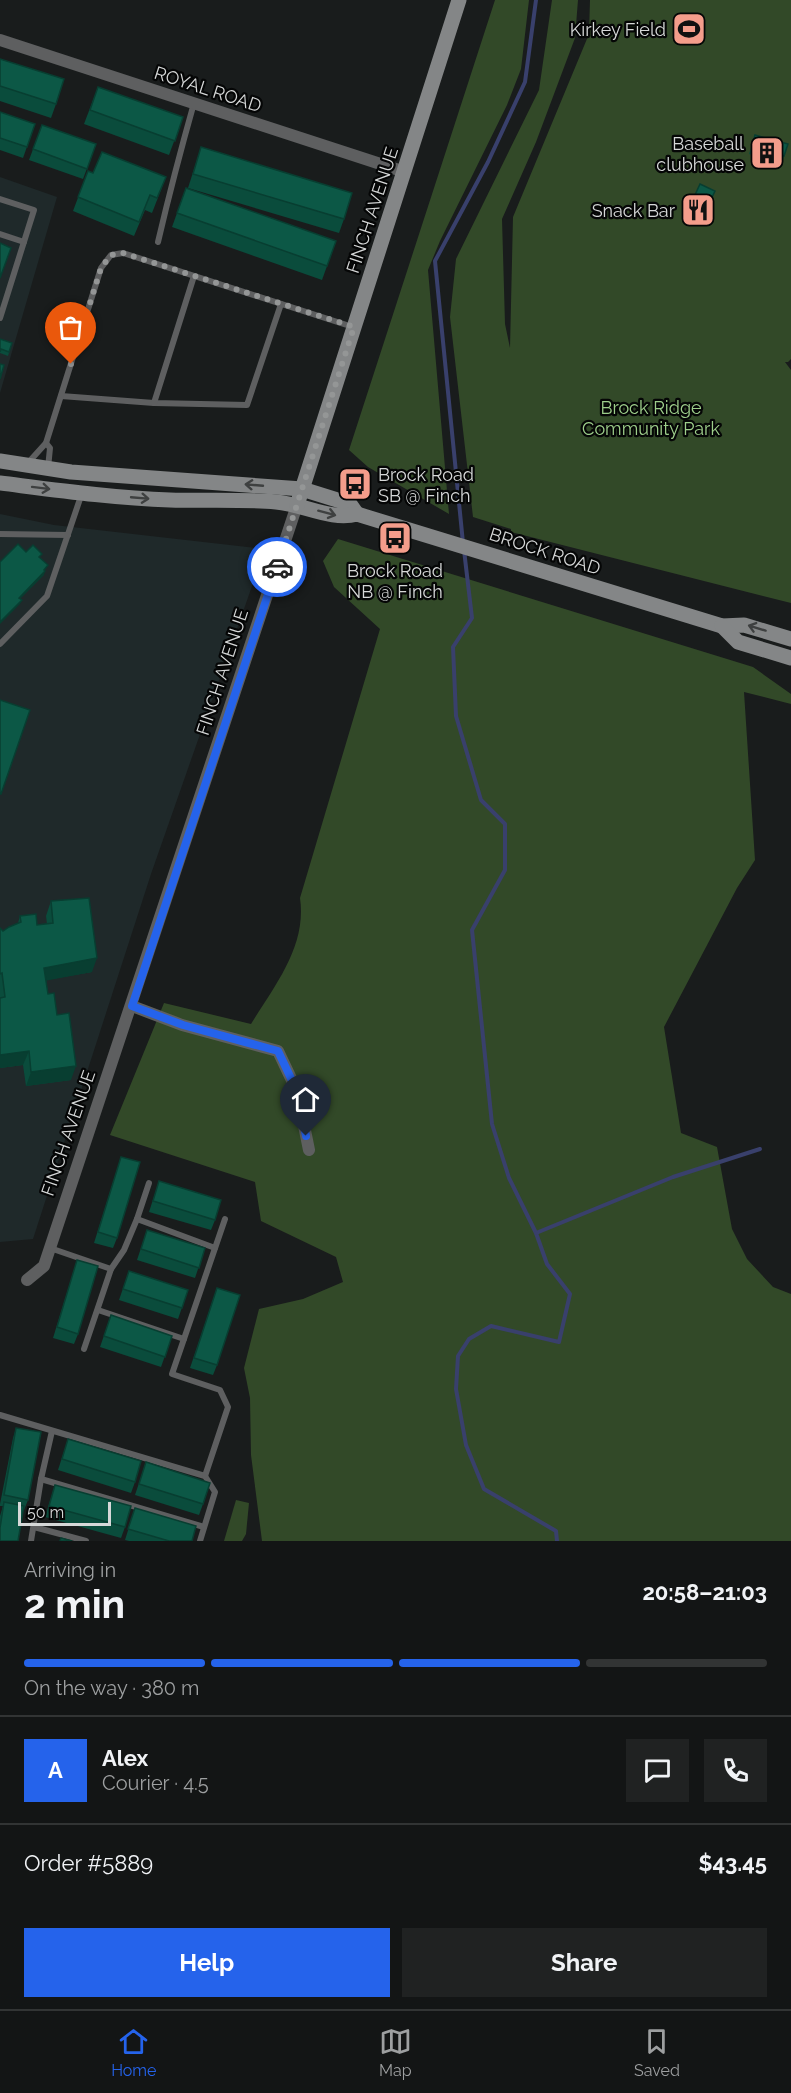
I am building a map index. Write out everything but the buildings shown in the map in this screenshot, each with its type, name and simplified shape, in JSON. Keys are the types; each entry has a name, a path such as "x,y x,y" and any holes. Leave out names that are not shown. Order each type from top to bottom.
{"main road":[{"name":"FINCH AVENUE","path":"297,505 459,0"},
{"name":"BROCK ROAD","path":"0,461 71,472 303,489 350,504 357,514"},
{"name":"BROCK ROAD","path":"0,483 168,500 277,502 344,517 357,514 722,626 744,625 791,639"},
{"name":"BROCK ROAD","path":"722,626 738,642 791,658"}],"street":[{"name":"ROYAL ROAD","path":"0,40 405,172"},
{"name":"FINCH AVENUE","path":"27,1280 44,1266 297,505"},
{"path":"132,1006 183,1025 278,1051 297,1091 309,1150"}],"lane":[{"path":"158,242 194,103"},
{"path":"0,199 34,210 0,318"},
{"path":"0,234 24,242"},
{"path":"25,466 46,443 101,268 111,255 123,253 354,327"},
{"path":"154,403 194,276"},
{"path":"61,396 154,403 247,405 281,304"},
{"path":"46,443 50,448 48,469"},
{"path":"0,644 47,596 82,493"},
{"path":"0,534 68,535"},
{"path":"84,1349 111,1269 124,1250 149,1183"},
{"path":"137,1219 215,1248"},
{"path":"206,1476 228,1407 220,1390 172,1374 225,1219"},
{"path":"50,1248 111,1269"},
{"path":"98,1310 184,1339"},
{"path":"0,1415 206,1476 215,1492 200,1541"},
{"path":"31,1541 41,1479 52,1431"},
{"path":"41,1479 204,1527"},
{"path":"34,1527 86,1541"}],"shaded area":[{"path":"0,177 57,197 0,393"},
{"path":"0,514 54,525 265,549 151,874 33,1239 0,1242"}],"green space":[{"path":"495,0 529,0 521,69 507,105 428,270 449,514 368,467 349,450"},
{"name":"Brock Ridge Community Park","path":"552,0 578,0 575,38 536,142 502,219 505,324 510,348 513,217 589,34 590,0 791,0 791,359 785,362 791,370 791,603 511,532 511,529 473,517 450,317 456,259 539,90"},
{"path":"338,539 753,667 791,694 791,704 744,692 755,860 737,888 664,1027 681,1133 717,1147 732,1229 747,1259 773,1287 791,1294 791,1541 262,1541 251,1455 250,1398 244,1368 259,1309 303,1299 343,1282 336,1257 261,1221 255,1182 110,1135 164,1003 251,1024 279,980 294,949 301,916 300,898 380,629 334,587 323,561"},
{"path":"236,1500 249,1503 246,1534 242,1541 224,1541"}],"waterway":[{"path":"463,543 435,261 488,162 525,82 536,0"},
{"path":"464,550 472,618 453,647 456,716 481,800 505,824 505,870 472,930 492,1124 509,1178 536,1233 547,1264 570,1294 559,1342 491,1326 469,1339 458,1356 456,1389 466,1445 484,1489 556,1531 557,1541"},
{"path":"536,1233 673,1177 760,1149"}],"way so far":[{"path":"71,364 101,268 111,255 123,253 354,327 277,567"}],"place":[{"name":"Kirkey Field","path":"689,29"},
{"name":"Baseball clubhouse","path":"767,153"},
{"name":"Snack Bar","path":"698,210"},
{"name":"Brock Road SB @ Finch","path":"355,484"},
{"name":"Brock Road NB @ Finch","path":"395,538"}],"route":[{"path":"277,567 132,1006 183,1025 278,1051 297,1091 306,1136"}]}
